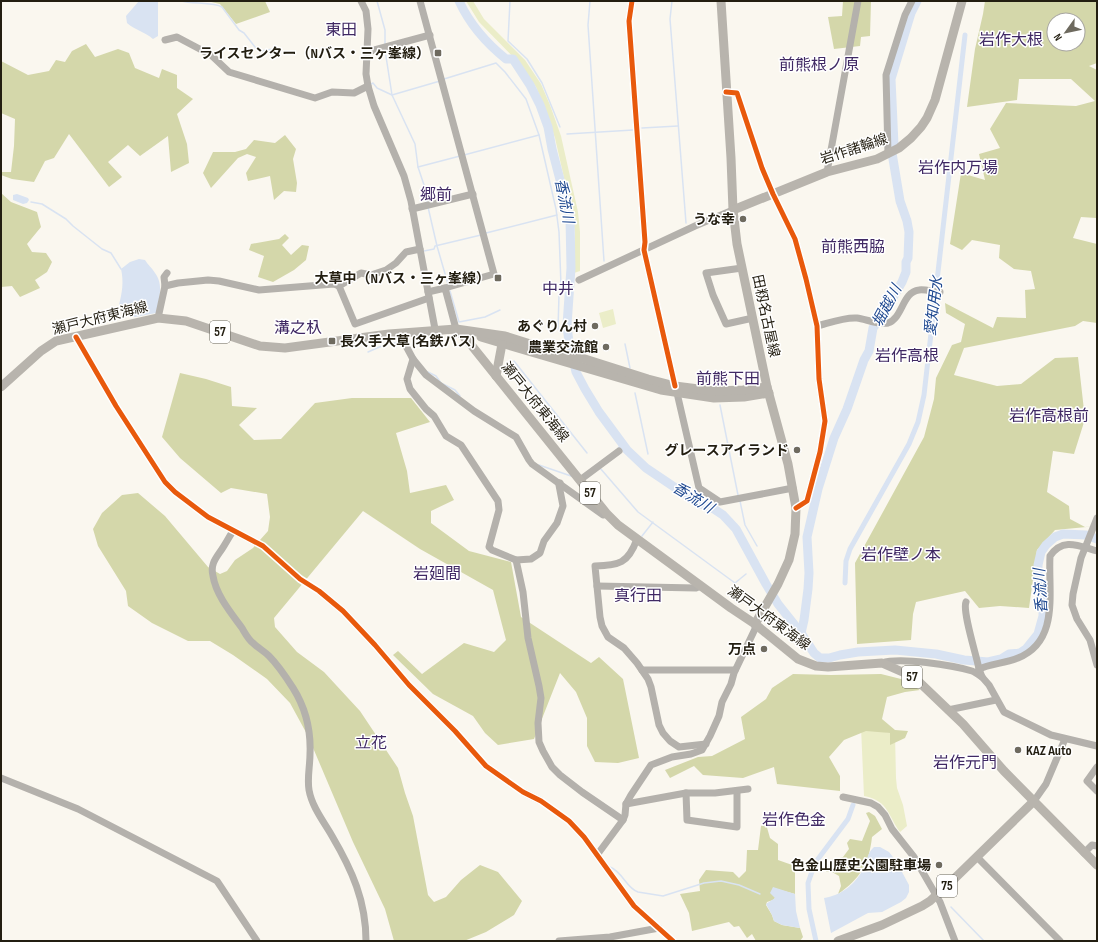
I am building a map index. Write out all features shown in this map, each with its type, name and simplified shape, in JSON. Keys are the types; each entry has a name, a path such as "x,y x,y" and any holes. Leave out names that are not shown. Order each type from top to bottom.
{"main road":[{"name":"田籾名古屋線","path":"720,1 731,158 733,210 742,268 768,390 793,488 796,508 796,522 789,560 778,584 755,624"},
{"name":"岩作諸輪線","path":"733,210 827,172 877,159 899,148 916,134 931,110 962,1"},
{"name":"瀬戸大府東海線","path":"1,387 47,346 56,341 158,318 186,321 260,346 280,348 435,329 456,329 505,336 564,357 581,366 661,390 768,390"},
{"name":"瀬戸大府東海線","path":"456,329 502,344 564,357 578,357 648,379 676,390"},
{"name":"瀬戸大府東海線","path":"456,329 468,341 607,514 618,525 755,624 798,659 816,666 828,667 882,663 917,680 963,724 1004,771 1097,865"},
{"path":"496,376 502,344"},
{"name":"75","path":"838,941 882,925 906,914 922,906 936,896 1034,801"}],"street":[{"path":"362,1 366,11 368,28 366,74 368,86 374,106 404,176 412,209 435,329"},
{"path":"166,286 178,283 208,280 259,290 334,284 339,286 355,324 445,288 494,274 420,1"},
{"path":"632,1 629,21 645,242 644,250 699,488 720,502 793,488"},
{"path":"827,172 858,1"},
{"path":"888,154 886,75 905,14 912,1"},
{"path":"367,52 430,35"},
{"path":"165,40 177,38 190,44 211,55 229,72 315,98 332,92 354,93 368,86"},
{"path":"726,92 737,93 773,194 795,239 817,326 819,379 825,421 820,452 806,502 796,508"},
{"path":"412,209 473,194"},
{"path":"579,280 733,210"},
{"path":"339,286 361,273 372,275 386,270 396,263 406,252 420,249"},
{"path":"742,268 706,274 713,295 726,324 753,318"},
{"path":"158,318 166,286 164,277 167,273"},
{"path":"445,288 456,329"},
{"path":"817,326 857,318 887,323 897,314 905,300 914,291 920,289 930,292 940,292"},
{"path":"399,334 418,367 426,375 474,411 516,438 529,460 603,515 607,514"},
{"path":"76,337 116,406 165,482 175,492 208,517 263,546 300,580 319,591 343,611 364,632 409,685 455,731 486,766 523,792 542,801 569,821 584,837 634,906 674,941"},
{"path":"413,359 407,379 410,389 426,409 434,416 446,436 461,444 498,501 499,510 489,547 495,552 516,560 531,559 540,553 549,532 558,523 563,506 559,485 560,483"},
{"path":"580,480 619,451"},
{"path":"1097,518 1081,558 1072,605 1077,619 1090,640 1097,665"},
{"path":"233,531 214,558 212,564 211,569 215,586 228,608 252,642 276,663 293,688 300,703 309,734 309,790 314,804 339,847 359,891 364,913 366,941"},
{"path":"637,539 627,557 620,564 595,566 602,626 608,637 624,648 648,679 659,725 670,741 679,747 706,744"},
{"path":"979,668 1020,658 1039,643 1046,632 1049,620 1050,556 1055,550 1064,545 1077,545 1097,551"},
{"path":"516,560 523,592 528,638 541,698 538,723 539,742 552,767 560,775 622,820"},
{"path":"597,586 696,588 701,586"},
{"path":"966,602 964,605 982,677"},
{"path":"597,855 622,820 625,815 626,804 651,765 672,757 692,754 702,750 719,716 722,702 731,684 735,670 755,629 755,624"},
{"path":"882,663 887,661 902,660 973,671 982,677 989,685 1004,712 1039,730 1065,739 1097,746"},
{"path":"642,670 735,670"},
{"path":"948,710 996,700"},
{"path":"1034,801 1046,784 1065,739"},
{"path":"1097,767 1087,781 1097,791"},
{"path":"1,778 78,809 217,881 257,941"},
{"path":"626,804 686,793 715,793 748,789"},
{"path":"686,793 687,820 737,827 737,791"},
{"path":"843,798 871,803 885,815 892,829 914,857 936,896 955,941"},
{"path":"1084,853 1092,845 1097,846"},
{"path":"976,857 1060,941"},
{"path":"559,941 610,937 659,928"}],"green space":[{"path":"207,1 265,1 270,12 236,24 220,4"},
{"path":"466,1 473,1 484,19 525,60 541,84 550,105 561,136 578,212 580,232 580,271 574,273 575,233 555,138 536,87 520,64 479,22"},
{"path":"843,1 871,1 870,36 861,37 860,46 834,49 828,17 842,16"},
{"path":"985,1 1097,1 1097,63 1089,66 1097,70 1096,218 1081,217 1073,238 1097,244 1097,323 1083,321 1075,326 964,348 954,375 997,386 1021,384 1055,358 1078,357 1085,419 1074,454 1053,451 1047,492 1069,506 1070,519 1085,527 1097,526 1055,530 1037,550 1029,608 1000,606 979,608 965,591 916,602 913,614 911,640 857,644 855,563 924,437 934,399 936,378 952,345 961,342 965,324 946,313 945,303 993,328 997,317 1026,318 1025,290 1035,289 1031,271 1014,269 999,258 1000,245 972,240 962,250 950,244 961,173 985,180 979,154 1000,148 990,129 1006,103 1076,106 1095,101 1071,79 1019,79 1017,100 967,107 975,49"},
{"path":"86,44 95,57 118,49 129,53 135,68 159,78 162,69 177,75 177,88 193,99 177,114 187,144 189,163 171,172 168,136 140,156 128,145 108,162 122,177 109,187 69,134 54,158 45,161 34,182 12,179 1,175 1,172 11,172 15,119 1,113 1,61 28,75 49,71 56,60 65,62 72,51"},
{"path":"285,135 296,149 293,159 297,183 296,192 284,191 274,200 270,176 248,181 246,173 256,157 247,154 238,158 211,188 203,173 213,152 235,152 246,149 254,140 275,143"},
{"path":"1,193 11,202 37,212 41,227 27,244 32,252 46,253 52,262 47,272 35,280 40,288 20,297 12,286 1,287"},
{"path":"285,234 289,238 282,245 291,255 302,245 309,246 306,260 294,270 273,282 258,277 264,256 249,250 251,244 279,239"},
{"path":"613,309 616,324 603,328 599,313"},
{"path":"180,373 231,387 232,406 257,408 239,425 254,440 281,439 315,403 352,398 411,398 430,422 396,433 407,471 410,493 446,485 454,500 431,511 431,523 469,551 511,562 521,617 591,663 599,657 623,679 639,758 618,763 595,762 587,746 587,718 576,692 560,673 534,739 498,745 485,733 473,716 433,694 393,655 398,651 422,674 464,643 494,652 506,640 493,590 420,549 363,511 274,618 275,627 297,652 324,672 360,711 398,768 413,816 428,895 434,902 446,897 461,880 480,865 498,872 522,901 514,915 486,932 464,941 394,941 385,909 353,842 308,736 290,703 267,679 210,641 188,641 152,623 128,606 126,591 98,546 93,529 102,513 122,495 138,493 165,516 208,567 220,574 227,571 235,560 253,548 268,531 270,517 267,494 231,488 221,493 180,458 162,437"},
{"path":"793,674 881,674 901,679 920,690 887,697 882,719 895,730 908,731 905,738 890,745 890,733 866,731 844,740 829,757 840,776 840,791 777,784 774,767 743,778 703,775 694,766 670,778 665,770 698,757 712,756 745,739 741,717 766,699 772,688"},
{"path":"861,727 895,734 897,788 903,805 907,826 900,832 883,805 872,798 864,796"},
{"path":"869,812 875,816 882,829 872,837 869,855 858,876 838,894 841,886 839,876 832,872 826,872 830,861 843,857 849,849 847,843 850,839 862,841 870,821 866,813"},
{"path":"766,824 770,838 778,844 778,860 795,866 795,894 773,888 775,898 767,902 766,905 774,921 782,925 800,928 803,937 800,941 756,941 752,934 747,938 739,926 734,927 729,922 692,931 689,913 680,894 700,891 699,880 706,870 733,872 739,878 746,871 747,850 758,850 761,826"}],"water":[{"path":"139,1 158,1 158,36 153,39 127,23 126,16"},
{"path":"17,194 28,198 29,200 27,203 23,204 13,200 13,195"},
{"path":"139,259 145,260 155,273 158,278 160,292 156,313 135,317 121,309 119,305 122,287 121,269 130,262"},
{"path":"874,847 880,847 889,852 896,861 909,885 909,892 906,898 882,912 868,913 831,933 824,898 842,892 856,880"},
{"path":"773,887 795,894 796,911 800,928 782,925 774,921 766,904 775,898 770,893"}],"waterway":[{"path":"181,1 214,4 222,7 239,30 244,33 255,47 261,51 273,49"},
{"path":"377,1 385,30 385,44"},
{"name":"香流川","path":"459,1 473,26 485,40 506,59 513,59 530,85 540,105 548,127 552,149 570,218 571,268 567,325 569,343 576,372 585,389 599,412 627,450 646,468 698,503 714,509 723,515 736,529 778,604 801,633 814,653 820,658 829,658 858,652 895,650 936,654 964,660 988,662 1001,659 1009,654 1020,653 1026,649 1038,634 1043,616 1043,600 1038,587 1038,565 1041,552 1055,537 1063,534 1086,535 1097,539"},
{"path":"510,1 508,41 527,59 542,83 560,127"},
{"path":"590,1 588,25 604,261"},
{"path":"672,1 670,19 686,223"},
{"name":"堀越川","path":"801,633 808,589 809,573 807,537 818,489 834,438 847,409 864,360 869,351 873,328 884,313 902,282 906,272 909,232 900,201 892,153 894,145 891,79 911,13 917,1"},
{"name":"愛知用水","path":"845,583 846,561 850,549 909,444 918,422 924,395 965,35"},
{"path":"385,50 392,95 415,144 418,167 424,185 427,203"},
{"path":"444,79 496,63 526,99 539,135 556,209 559,232 561,285"},
{"path":"371,84 373,83 377,88 392,95 440,81"},
{"path":"642,128 678,126"},
{"path":"567,134 633,130"},
{"path":"464,155 539,135"},
{"path":"418,167 460,156"},
{"path":"31,202 42,204 66,219 102,249 111,253 121,269"},
{"path":"428,207 448,284"},
{"path":"486,233 557,215"},
{"path":"424,251 434,249 435,246 481,235"},
{"path":"450,291 459,322 485,317 500,310"},
{"path":"558,329 559,295"},
{"path":"368,352 384,345 400,342"},
{"path":"625,344 630,368"},
{"path":"514,361 587,453"},
{"path":"428,372 436,376 441,383 455,390 460,396"},
{"path":"635,393 648,454"},
{"path":"720,405 738,495"},
{"name":"香流川","path":"618,448 623,444"},
{"path":"539,465 571,476"},
{"path":"600,468 638,512 735,583 746,574"},
{"path":"740,501 745,525 757,546"},
{"path":"642,536 653,522"},
{"name":"愛知用水","path":"816,941 809,909 808,883 815,863 848,819 853,805"},
{"path":"610,867 618,872 630,887 638,892 663,896 704,883 721,881 739,885 760,894"},
{"path":"951,907 984,941"}],"cycle path":[{"path":"632,1 629,21 645,242 644,250 675,386"},
{"path":"726,92 737,93 762,168 795,239 817,326 819,379 825,421 820,452 807,501 796,508"},
{"path":"76,337 116,406 165,482 175,492 208,517 263,546 300,579 319,591 343,611 375,645 409,685 455,731 486,766 523,792 541,801 569,821 584,837 634,906 673,941"}],"place":[{"name":"ライスセンター（Nバス・三ヶ峯線）","path":"438,53"},
{"name":"うな幸","path":"743,219"},
{"name":"大草中（Nバス・三ヶ峯線）","path":"498,278"},
{"name":"あぐりん村","path":"595,326"},
{"name":"長久手大草 (名鉄バス)","path":"332,341"},
{"name":"農業交流館","path":"606,347"},
{"name":"グレースアイランド","path":"797,450"},
{"name":"万点","path":"764,649"},
{"name":"KAZ Auto","path":"1018,750"},
{"name":"色金山歴史公園駐車場","path":"939,865"}],"district":[{"name":"東田","path":"341,30"},
{"name":"岩作大根","path":"1011,40"},
{"name":"前熊根ノ原","path":"819,65"},
{"name":"岩作内万場","path":"958,168"},
{"name":"郷前","path":"436,195"},
{"name":"前熊西脇","path":"853,247"},
{"name":"中井","path":"558,289"},
{"name":"溝之杁","path":"298,328"},
{"name":"岩作高根","path":"907,356"},
{"name":"前熊下田","path":"728,379"},
{"name":"岩作高根前","path":"1049,416"},
{"name":"岩作壁ノ本","path":"901,555"},
{"name":"岩廻間","path":"437,574"},
{"name":"真行田","path":"638,596"},
{"name":"立花","path":"371,743"},
{"name":"岩作元門","path":"965,763"},
{"name":"岩作色金","path":"794,820"}]}
